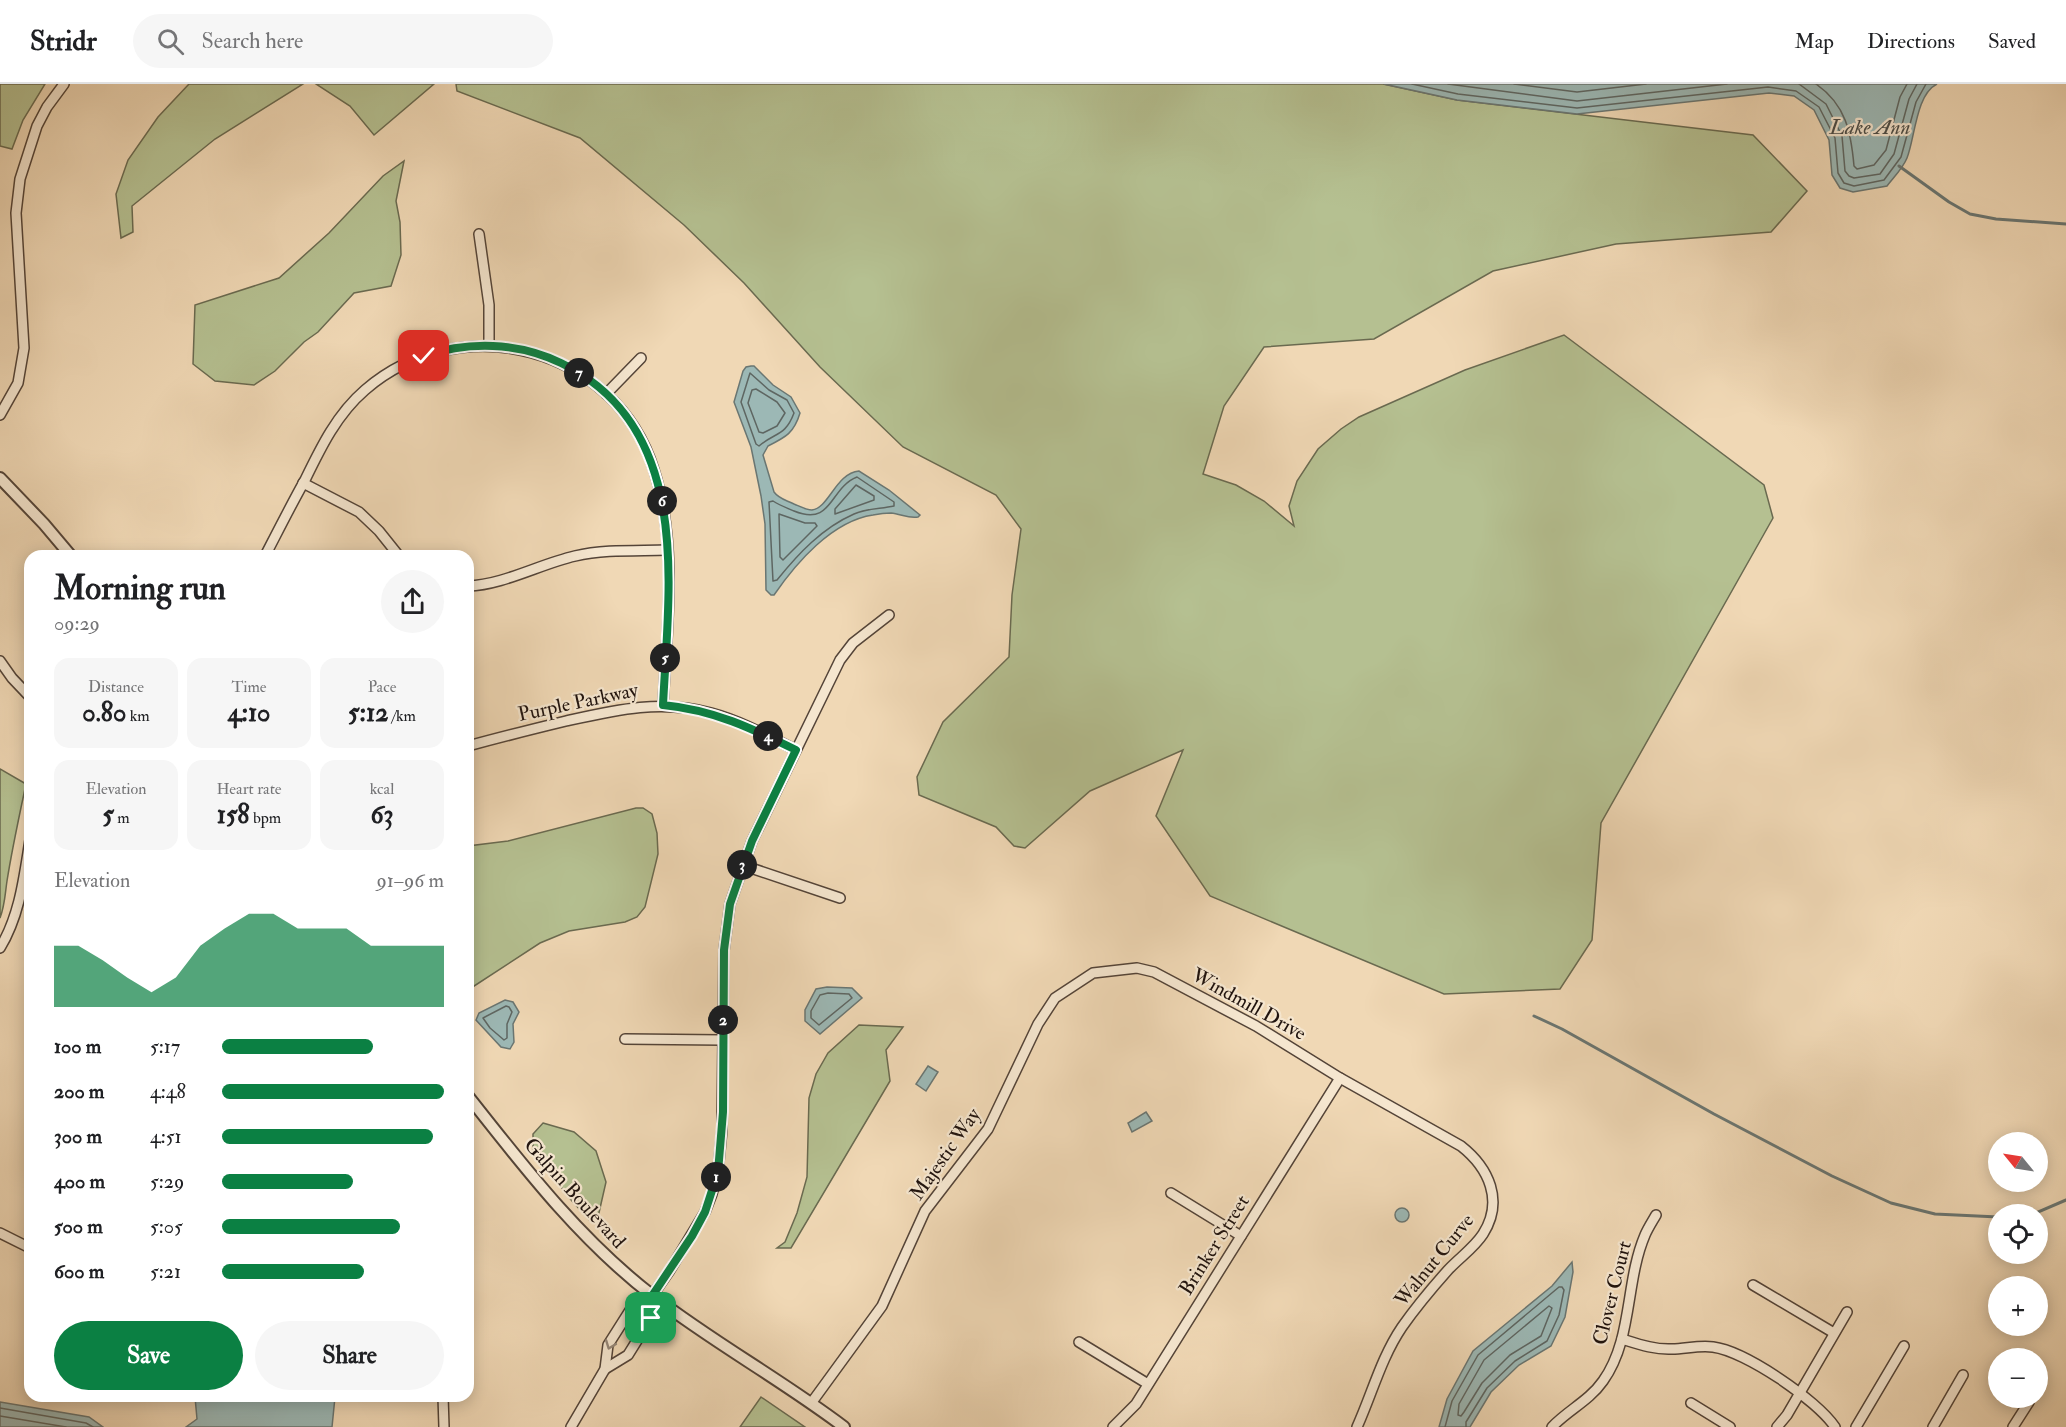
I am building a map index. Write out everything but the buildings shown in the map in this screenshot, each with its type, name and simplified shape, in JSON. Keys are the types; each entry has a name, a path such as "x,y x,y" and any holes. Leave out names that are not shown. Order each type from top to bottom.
{"street":[{"path":"0,415 18,383 24,348 16,213 20,179 37,126 47,107 64,84"},
{"path":"479,234 489,305 489,346"},
{"path":"268,550 337,421 358,397 382,376 411,361 440,350 467,346 522,350 550,358 582,375 606,394 635,428 654,467 661,491 669,580 663,705"},
{"path":"606,394 640,358"},
{"path":"0,478 66,550"},
{"path":"303,483 359,512 394,550"},
{"path":"474,585 498,582 521,572 575,556 608,551 667,550"},
{"path":"605,1370 627,1355 651,1318 652,1296 692,1236 705,1212 718,1172 722,1131 726,928 730,904 742,865 796,750 847,651 853,643 889,615"},
{"path":"0,661 24,690"},
{"name":"Purple Parkway","path":"474,744 600,713 637,706 663,705 721,716 796,750"},
{"path":"742,865 840,898"},
{"path":"0,948 24,897"},
{"name":"Windmill Drive","path":"1137,968 1154,972 1256,1026 1340,1078"},
{"name":"Majestic Way","path":"812,1402 882,1306 925,1211 988,1129 1038,1024 1055,998 1093,973 1137,968"},
{"path":"626,1039 722,1041"},
{"name":"Brinker Street","path":"1113,1427 1136,1404 1340,1078"},
{"name":"Walnut Curve","path":"1340,1078 1461,1146 1474,1156 1484,1168 1492,1195 1492,1208 1483,1233 1440,1280 1391,1344 1357,1427"},
{"name":"Galpin Boulevard","path":"474,1103 561,1211 595,1246 652,1296 812,1402 844,1427"},
{"path":"1171,1193 1241,1236"},
{"name":"Clover Court","path":"1552,1427 1593,1394 1613,1363 1622,1339 1639,1254 1656,1215"},
{"path":"0,1233 24,1245"},
{"path":"1753,1286 1834,1333"},
{"path":"571,1427 605,1370 608,1345 634,1304 652,1296"},
{"path":"1777,1427 1847,1312"},
{"path":"1622,1339 1648,1347 1670,1350 1711,1346 1727,1350 1800,1392 1830,1419 1835,1427"},
{"path":"1079,1342 1148,1384"},
{"path":"1856,1427 1904,1346"},
{"path":"1933,1427 1963,1375"},
{"path":"443,1402 444,1427"},
{"path":"1691,1403 1730,1427"},
{"path":"2013,1427 2025,1408"}],"green space":[{"path":"0,84 45,84 23,120 12,149 0,146"},
{"path":"189,84 303,84 215,139 132,206 133,232 121,238 116,194 128,160 158,117"},
{"path":"316,84 434,84 374,135 350,106"},
{"path":"456,84 1383,84 1457,100 1753,135 1807,191 1771,232 1616,244 1493,271 1374,339 1264,347 1224,406 1203,474 1236,485 1264,501 1294,526 1289,506 1297,481 1318,449 1341,429 1359,417 1465,370 1564,335 1764,485 1773,518 1601,823 1592,940 1560,989 1444,994 1210,896 1156,816 1183,750 1090,791 1025,848 1014,846 996,827 919,795 917,777 943,722 1009,657 1012,595 1021,529 996,495 903,447 820,367 744,283 684,225 580,138 457,91"},
{"path":"404,161 396,201 400,222 401,255 391,286 354,293 318,332 304,342 275,371 254,385 215,381 193,364 195,305 279,278 329,233 383,176"},
{"path":"0,769 24,783 24,794 0,918"},
{"path":"643,808 652,814 657,833 658,854 645,907 637,917 625,922 569,931 540,943 474,986 474,845 508,841"},
{"path":"859,1025 903,1027 886,1050 890,1081 791,1248 777,1248 785,1242 797,1213 807,1177 809,1098 816,1074 828,1053"},
{"path":"543,1123 574,1132 596,1151 606,1182 598,1217 592,1223 533,1151 533,1134"},
{"path":"761,1397 805,1427 740,1427"}],"water":[{"name":"Lake Ann","path":"1384,84 1937,84 1930,89 1920,107 1907,158 1898,172 1887,186 1853,192 1840,188 1832,175 1829,140 1814,110 1794,96 1769,93 1577,114 1457,100"},
{"path":"754,366 773,385 791,397 800,413 792,430 768,446 763,455 774,492 778,496 812,510 823,503 844,478 859,471 889,490 920,515 911,517 891,513 879,514 858,519 843,526 816,545 804,557 774,595 766,590 765,524 751,447 734,402 743,371 746,367"},
{"path":"852,988 862,998 820,1034 805,1021 805,1010 816,989"},
{"path":"505,1000 513,1002 519,1012 513,1024 514,1042 510,1049 501,1047 476,1020 479,1013"},
{"path":"928,1066 938,1072 926,1091 916,1084"},
{"path":"1146,1112 1152,1121 1132,1132 1128,1123"},
{"path":"1402,1208 1407,1210 1409,1215 1407,1220 1402,1222 1397,1220 1395,1215 1397,1210"},
{"path":"1572,1262 1573,1272 1565,1317 1551,1346 1519,1365 1491,1392 1470,1427 1439,1427 1447,1399 1473,1351 1552,1286"},
{"path":"0,1402 89,1417 103,1427 0,1427"},
{"path":"196,1402 334,1402 332,1427 186,1427 197,1419"}],"waterway":[{"path":"1899,166 1949,202 1970,214 1996,219 2066,224"},
{"path":"1534,1016 1832,1176 1891,1203 1935,1214 1988,1217"},
{"path":"2048,1208 2066,1200"}],"route":[{"path":"424,356 440,350 467,346 502,346 530,351 550,358 582,375 606,394 624,413 646,448 661,491 669,580 663,705 712,713 746,726 796,750 752,841 730,904 724,950 723,1112 718,1172 705,1212 692,1236 652,1296 651,1318"}]}
